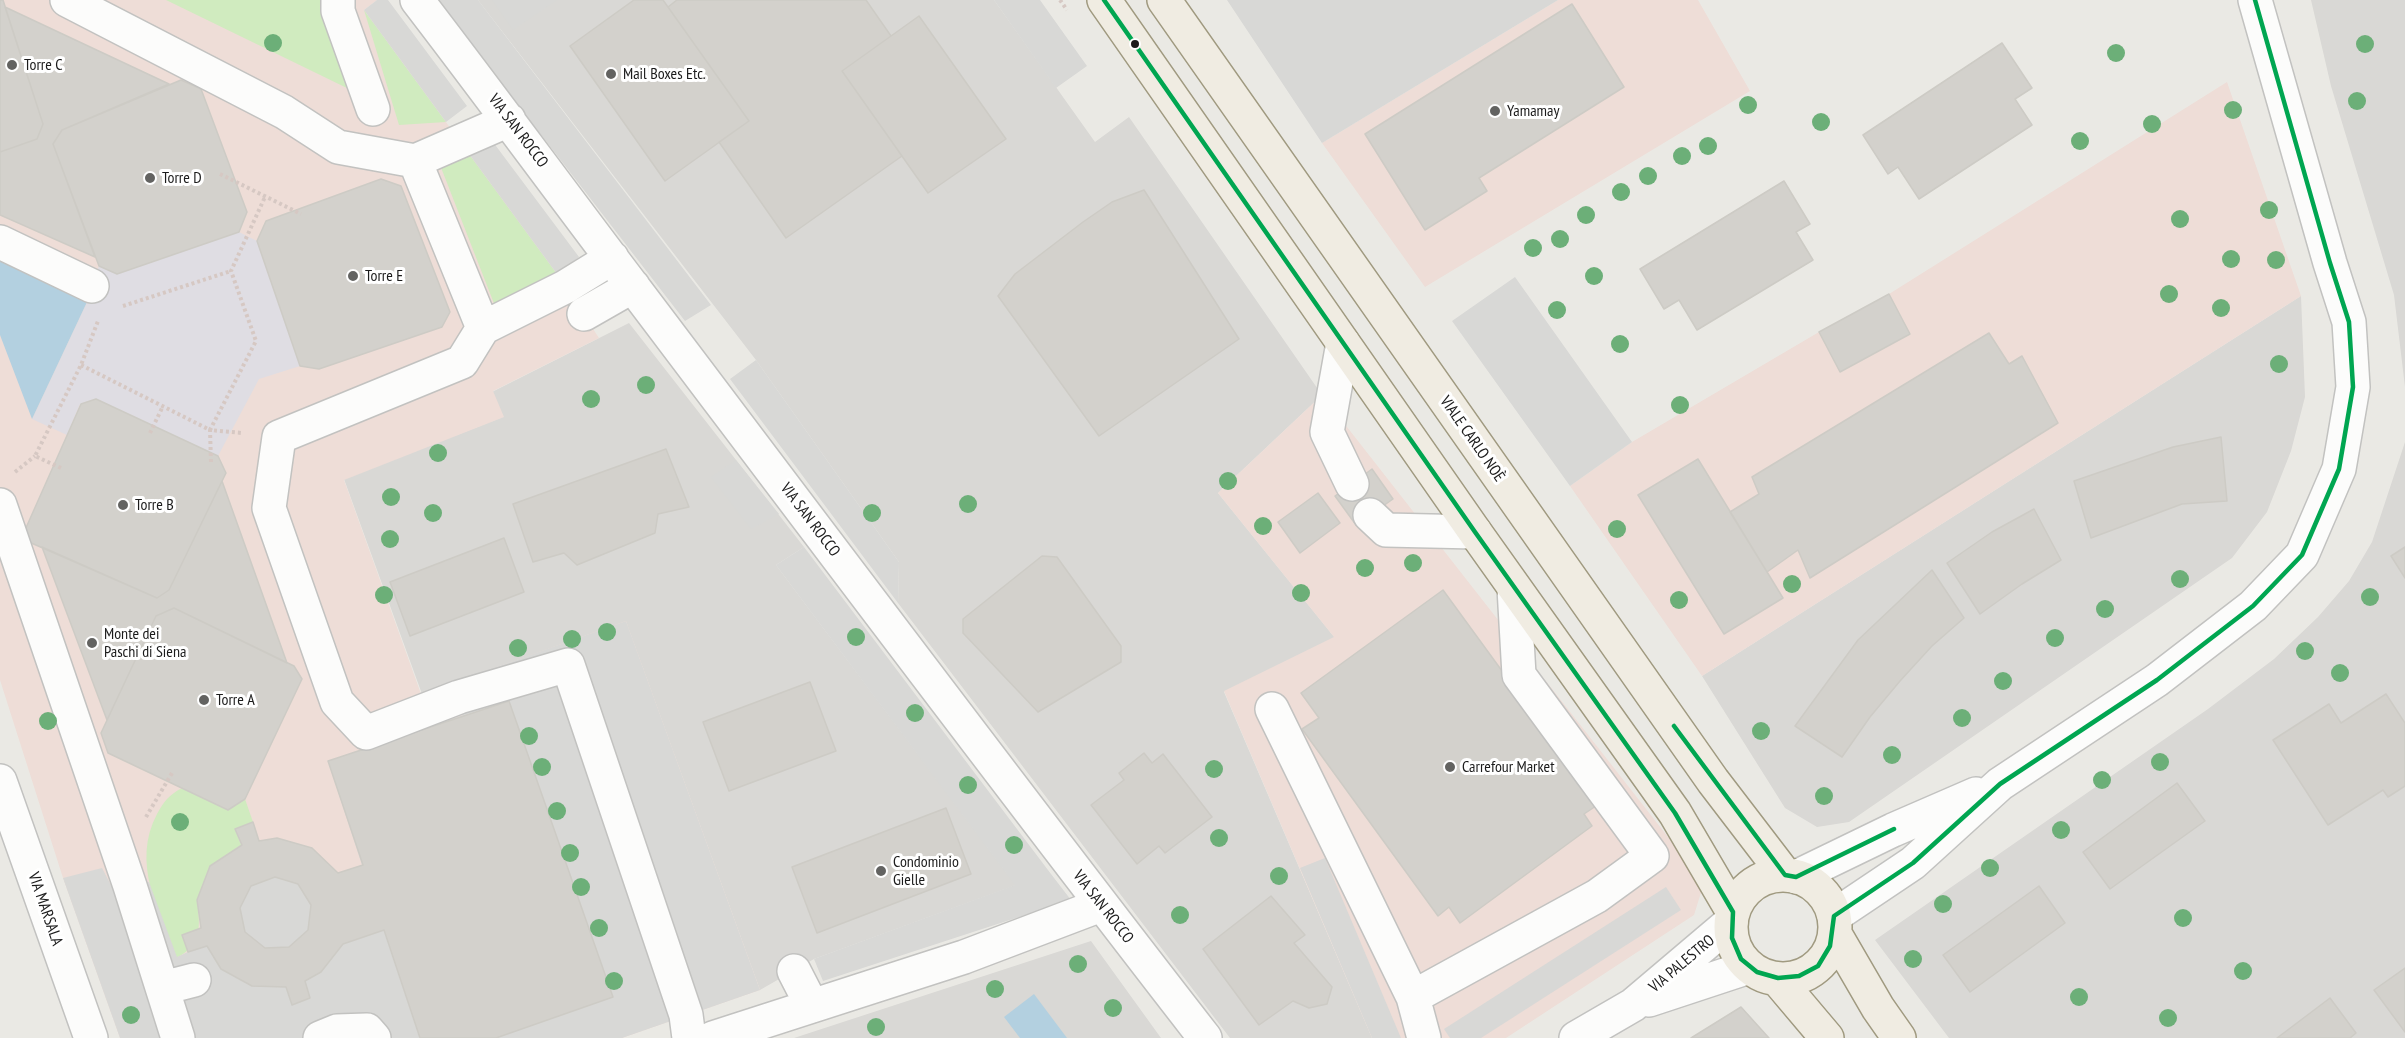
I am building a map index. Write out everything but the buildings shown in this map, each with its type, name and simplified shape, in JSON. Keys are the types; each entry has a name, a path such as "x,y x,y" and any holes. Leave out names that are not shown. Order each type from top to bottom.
{"main road":[{"path":"1104,0 1514,588 1675,813 1732,917 1737,953 1764,973 1827,1038"},
{"name":"VIALE CARLO NOÈ","path":"1164,0 1713,781 1791,876 1813,884 1826,897 1835,925 1878,1008 1899,1038"},
{"path":"1732,917 1741,897 1754,884 1767,878 1791,876"},
{"path":"1764,973 1796,978 1814,970 1826,957 1835,925"}],"street":[{"path":"67,0 284,112 338,147 415,161 509,120"},
{"path":"338,0 338,10 373,110"},
{"name":"VIA SAN ROCCO","path":"417,0 1101,905 1205,1038"},
{"path":"1835,925 1913,863 2000,784 2157,680 2253,606 2302,555 2339,469 2353,387 2349,322 2255,0"},
{"path":"415,161 483,328"},
{"path":"0,242 102,302"},
{"path":"612,258 565,287 483,328 462,362 279,437 269,508 337,702 366,733 459,697 568,665 686,1015 689,1038"},
{"path":"584,314 633,286"},
{"path":"1343,343 1327,432 1352,484"},
{"path":"4,490 179,984 177,1038"},
{"path":"1371,515 1386,530 1475,532"},
{"path":"1413,997 1597,896 1652,856 1519,675 1514,588"},
{"path":"1272,709 1413,997 1424,1038"},
{"name":"VIA MARSALA","path":"0,781 91,1038"},
{"path":"1791,876 2000,784"},
{"path":"713,1038 963,957 1101,905"},
{"name":"VIA PALESTRO","path":"1576,1038 1633,1005 1732,917"},
{"path":"794,971 812,1006"},
{"name":"VIA PALESTRO","path":"1633,1005 1764,973"},
{"path":"320,1038 337,1031 368,1030 374,1038"}],"path":[{"path":"220,174 301,214"},
{"path":"210,462 210,430 255,341 231,271 265,196"},
{"path":"4,490 35,456 81,365 102,302 231,271"},
{"path":"81,365 210,430"},
{"path":"150,433 163,406"},
{"path":"35,456 61,468"}],"shaded area":[{"path":"0,0 377,0 364,10 557,274 599,338 493,391 504,417 344,480 421,694 626,621 760,990 622,1038 120,1038 63,878 0,680"},
{"path":"377,0 388,0 467,106 446,122 364,10"},
{"path":"437,0 478,0 711,305 685,321"},
{"path":"478,0 994,0 1095,142 1129,117 1322,395 1218,493 1335,638 1224,692 1372,1038 1230,1038 898,603 899,562 756,360"},
{"path":"492,0 557,0 513,30"},
{"path":"994,0 1040,0 1087,66 1056,88"},
{"path":"1227,0 1558,0 1322,143"},
{"path":"1558,0 1698,0 1750,91 1425,287 1322,143"},
{"path":"2311,0 2405,0 2405,387 2394,295 2331,86"},
{"path":"2227,82 2301,296 1702,676 1570,486 1632,442 1819,332 1889,294"},
{"path":"490,138 579,257 557,274 469,154"},
{"path":"239,232 257,241 300,366 259,379 218,456 96,399 80,404 67,435 32,419 87,302 99,266 117,274"},
{"path":"1515,277 1632,442 1570,486 1452,321"},
{"path":"2301,296 2305,397 2291,451 2267,512 2232,558 1849,822 1817,827 1785,808 1702,676"},
{"path":"629,323 804,547 776,565 1016,885 814,959 760,990 626,622 422,694 344,479 503,417 492,392"},
{"path":"756,360 899,562 898,603 730,379"},
{"path":"1322,395 1704,883 1694,915 1506,1038 1372,1038 1224,691 1334,637 1218,493"},
{"path":"2405,442 2405,1038 1949,1038 1875,940 2208,709 2274,659 2318,617 2349,581 2372,542"},
{"path":"736,460 779,514 751,529 711,477"},
{"path":"804,547 1071,900 823,981 814,959 1015,885 776,565"},
{"path":"626,621 760,990 622,1038 120,1038 63,878 102,868 113,889 149,882 177,957 188,952 182,935 201,928 197,900 210,866 241,845 235,829 253,822 259,841 338,873 362,865 328,761 463,715 454,682"},
{"path":"1325,858 1401,1038 1372,1038 1300,868"},
{"path":"1666,887 1681,910 1481,1038 1450,1038 1444,1029"},
{"path":"1091,941 1161,1038 794,1038"}],"green space":[{"path":"166,0 320,0 353,91"},
{"path":"364,10 446,122 399,125"},
{"path":"469,154 557,274 495,306 440,165"},
{"path":"182,788 228,809 245,799 253,822 235,829 242,845 197,900 198,934 191,947 176,958 150,887 147,851 150,832 157,814 170,796"}],"water":[{"path":"0,261 87,302 32,419 0,335"},
{"path":"1034,994 1067,1038 1020,1038 1004,1017"}],"transit line":[{"path":"1104,0 1475,532 1675,813 1733,912 1732,938 1741,959 1757,972 1778,978 1799,976 1818,966 1830,946 1834,916 1913,863 2000,784 2157,680 2253,606 2302,555 2339,469 2353,387 2349,322 2255,0"},
{"path":"1674,726 1785,875 1796,877 1894,829"}],"place":[{"name":"Torre C","path":"12,65"},
{"name":"Mail Boxes Etc.","path":"611,74"},
{"name":"Yamamay","path":"1495,111"},
{"name":"Torre D","path":"150,178"},
{"name":"Torre E","path":"353,276"},
{"name":"Torre B","path":"123,505"},
{"name":"Monte dei Paschi di Siena","path":"92,643"},
{"name":"Torre A","path":"204,700"},
{"name":"Carrefour Market","path":"1450,767"},
{"name":"Condominio Gielle","path":"881,871"}]}
